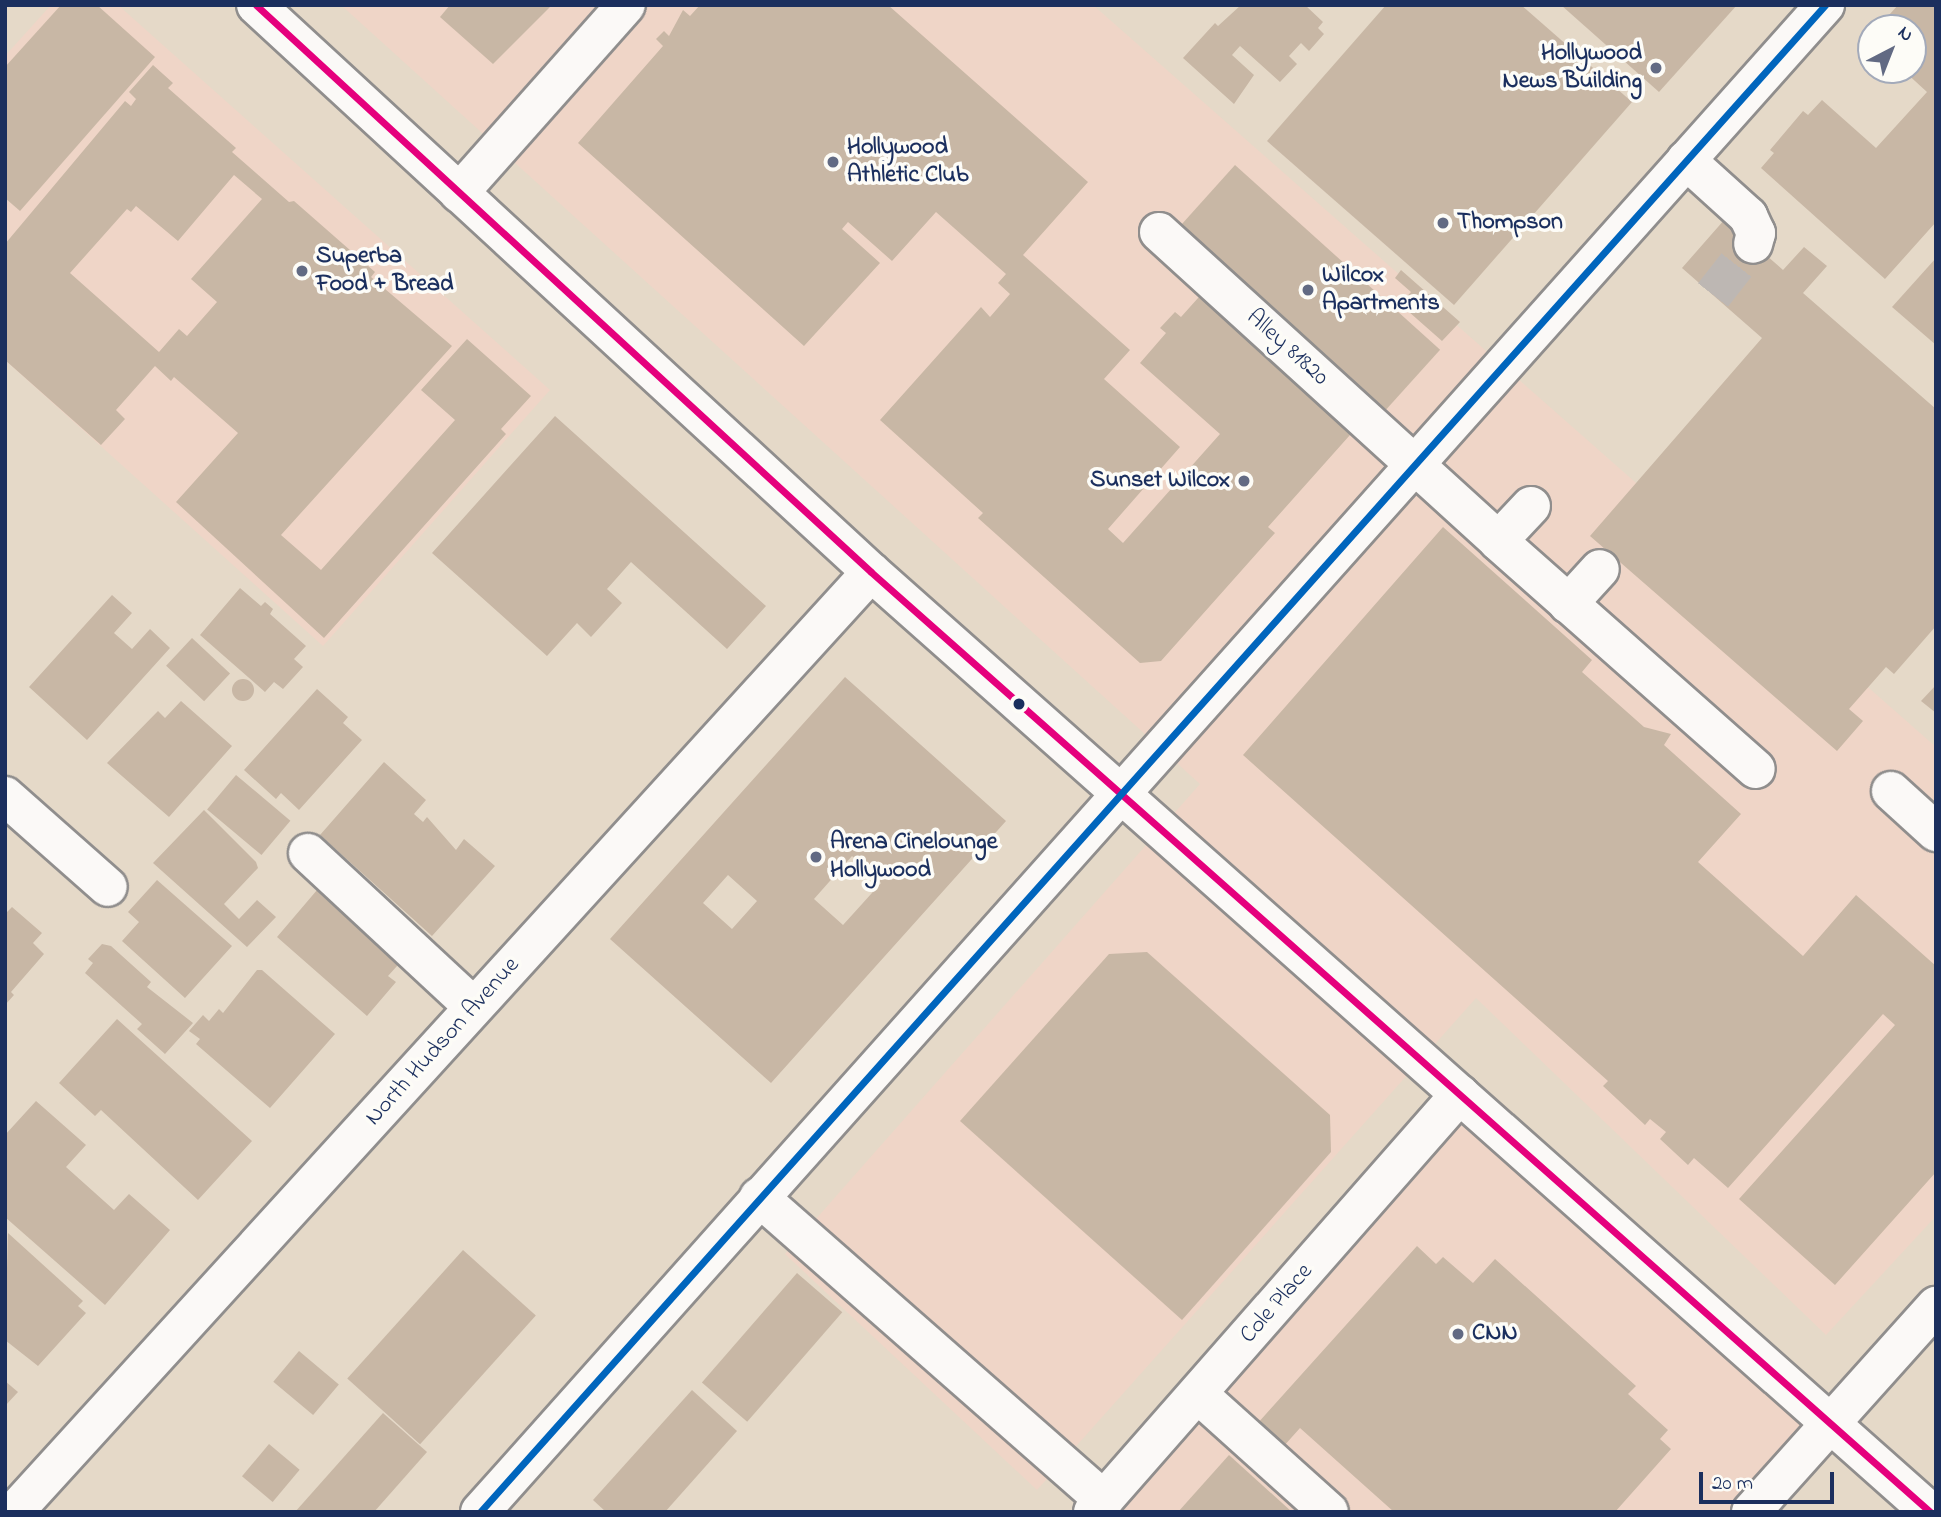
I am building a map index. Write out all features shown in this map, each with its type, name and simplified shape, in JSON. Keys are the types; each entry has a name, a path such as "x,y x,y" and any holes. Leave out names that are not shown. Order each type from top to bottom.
{"street":[{"path":"256,5 871,572 1930,1512"},
{"path":"459,192 626,5"},
{"path":"480,1512 1825,5"},
{"path":"1686,160 1748,216 1756,233 1753,244"},
{"name":"Alley 81820","path":"1160,232 1498,541 1756,769"},
{"path":"1498,541 1531,506"},
{"path":"1568,604 1600,569"},
{"name":"North Hudson Avenue","path":"14,1512 871,572"},
{"path":"1891,792 1936,832"},
{"path":"5,796 107,887"},
{"path":"308,853 474,1007"},
{"name":"Cole Place","path":"1099,1506 1460,1094"},
{"path":"760,1197 1099,1506"},
{"path":"1751,1512 1936,1306"},
{"path":"1198,1394 1329,1512"}],"shaded area":[{"path":"51,5 118,5 550,390 323,646 5,360 5,56"},
{"path":"341,5 1093,5 1936,747 1936,1216 1826,1335 1476,998 1037,1490 785,1254 1200,784"},
{"path":"1463,1108 1816,1425 1738,1512 1339,1512 1207,1393"},
{"path":"1198,1405 1317,1512 1104,1512"}],"building":[{"path":"61,5 97,5 155,57 20,211 5,198 5,67"},
{"path":"450,5 552,5 493,64 440,17"},
{"path":"700,5 888,5 1088,182 1023,255 1130,350 1104,379 1180,447 1108,529 1123,543 1220,434 1140,363 1166,333 1160,328 1175,312 1181,317 1207,288 1358,426 1268,527 1275,533 1161,661 1140,663 978,518 983,513 880,420 981,307 990,317 1010,294 998,283 1006,274 936,212 892,261 848,222 842,229 880,263 804,346 578,143 663,46 656,39 664,31 669,36 683,10 690,16"},
{"path":"1241,5 1305,5 1323,22 1318,28 1324,34 1309,51 1301,43 1289,56 1297,64 1280,82 1240,46 1232,55 1254,75 1234,104 1183,58 1215,23 1218,26"},
{"name":"Thompson","path":"1386,5 1521,5 1632,102 1454,305 1267,141"},
{"name":"Hollywood News Building","path":"1561,5 1737,5 1659,92"},
{"path":"1898,5 1936,5 1936,222 1885,279 1761,168 1774,153 1770,150 1803,111 1808,115 1822,100 1876,148 1927,92 1918,84 1927,84 1927,14 1890,14"},
{"path":"153,65 173,83 168,88 236,148 232,152 289,202 294,201 375,272 371,277 452,346 281,535 321,570 455,420 421,390 467,339 531,396 501,429 506,434 324,638 176,502 238,433 174,377 171,381 155,366 116,410 125,419 101,445 5,360 5,244 125,101 131,106 136,99 129,92","holes":["234,175 262,199 191,279 217,302 187,336 179,329 159,352 70,273 127,209 131,212 136,206 178,241"]},
{"name":"Wilcox Apartments","path":"1235,165 1440,350 1381,416 1175,231"},
{"path":"1725,219 1783,270 1804,247 1827,266 1803,293 1936,409 1936,626 1894,674 1886,667 1849,709 1863,721 1837,751 1590,536 1762,338 1682,268"},
{"path":"1936,258 1936,345 1892,307"},
{"path":"1401,270 1460,322 1442,341 1400,304 1411,292 1395,278"},
{"path":"555,416 766,606 727,649 631,562 607,589 622,603 591,637 577,623 547,656 432,553"},
{"path":"1443,527 1592,660 1582,672 1644,727 1671,734 1664,745 1741,814 1698,862 1803,956 1856,895 1936,966 1936,1172 1835,1285 1739,1199 1895,1025 1883,1014 1728,1188 1694,1158 1688,1165 1660,1139 1666,1132 1650,1119 1645,1125 1603,1086 1608,1081 1243,755"},
{"path":"240,588 261,606 265,602 273,609 270,614 306,646 294,659 303,667 283,689 274,682 265,692 200,635"},
{"path":"112,595 132,613 114,633 132,649 150,629 170,648 87,740 29,687"},
{"path":"192,638 230,673 204,701 166,666"},
{"path":"845,677 1006,821 771,1083 610,939","holes":["852,856 881,883 843,925 814,899","728,875 757,901 732,929 703,903"]},
{"path":"243,679 251,682 254,690 251,698 243,701 235,698 232,690 235,682"},
{"path":"1936,685 1936,713 1921,701"},
{"path":"317,689 348,717 343,723 362,740 299,810 281,793 276,799 244,770"},
{"path":"181,701 232,746 169,817 107,763 158,711 165,718"},
{"path":"384,762 426,800 414,814 423,822 427,817 456,850 464,839 495,866 432,936 320,835"},
{"path":"236,775 290,821 261,855 207,809"},
{"path":"204,810 256,862 258,868 224,904 239,919 257,900 276,917 247,947 153,863"},
{"path":"157,880 232,946 185,998 122,941 139,922 128,912"},
{"path":"323,883 406,956 388,976 396,982 367,1016 277,937"},
{"path":"12,907 42,933 33,943 44,954 11,992 14,995 5,1005 5,914"},
{"path":"102,944 111,946 151,982 147,987 193,1023 165,1054 137,1029 142,1024 85,973 93,963 88,959"},
{"path":"1147,952 1330,1115 1331,1152 1182,1320 960,1121 1109,954"},
{"path":"257,970 262,970 335,1034 270,1108 196,1044 200,1039 189,1031 203,1015 209,1021 219,1009 223,1013"},
{"path":"117,1019 252,1141 198,1200 101,1110 95,1116 59,1083"},
{"path":"36,1101 86,1145 66,1167 114,1210 129,1194 170,1230 105,1305 5,1217 5,1135"},
{"path":"8,1233 83,1301 78,1306 86,1313 38,1366 5,1340"},
{"name":"CNN","path":"1417,1246 1436,1264 1443,1257 1473,1283 1495,1259 1636,1386 1628,1394 1668,1430 1660,1439 1671,1449 1615,1512 1394,1512 1300,1428 1283,1447 1257,1424"},
{"path":"463,1250 536,1316 420,1444 347,1379"},
{"path":"797,1273 842,1312 747,1422 702,1382"},
{"path":"299,1351 339,1384 313,1415 273,1382"},
{"path":"5,1381 18,1392 5,1406"},
{"path":"692,1390 737,1431 665,1512 606,1512 593,1500"},
{"path":"383,1413 427,1452 374,1512 295,1512"},
{"path":"269,1444 300,1470 273,1502 242,1476"},
{"path":"1229,1455 1292,1512 1178,1512"}],"tunnel":[{"path":"1713,295 1753,244"}],"transit line":[{"path":"256,5 871,572 1930,1512"},
{"path":"480,1512 1825,5"}],"place":[{"name":"Hollywood News Building","path":"1656,68"},
{"name":"Hollywood Athletic Club","path":"833,162"},
{"name":"Thompson","path":"1443,223"},
{"name":"Superba Food + Bread","path":"302,271"},
{"name":"Wilcox Apartments","path":"1308,290"},
{"name":"Sunset Wilcox","path":"1244,481"},
{"name":"Arena Cinelounge Hollywood","path":"816,857"},
{"name":"CNN","path":"1458,1334"}]}
